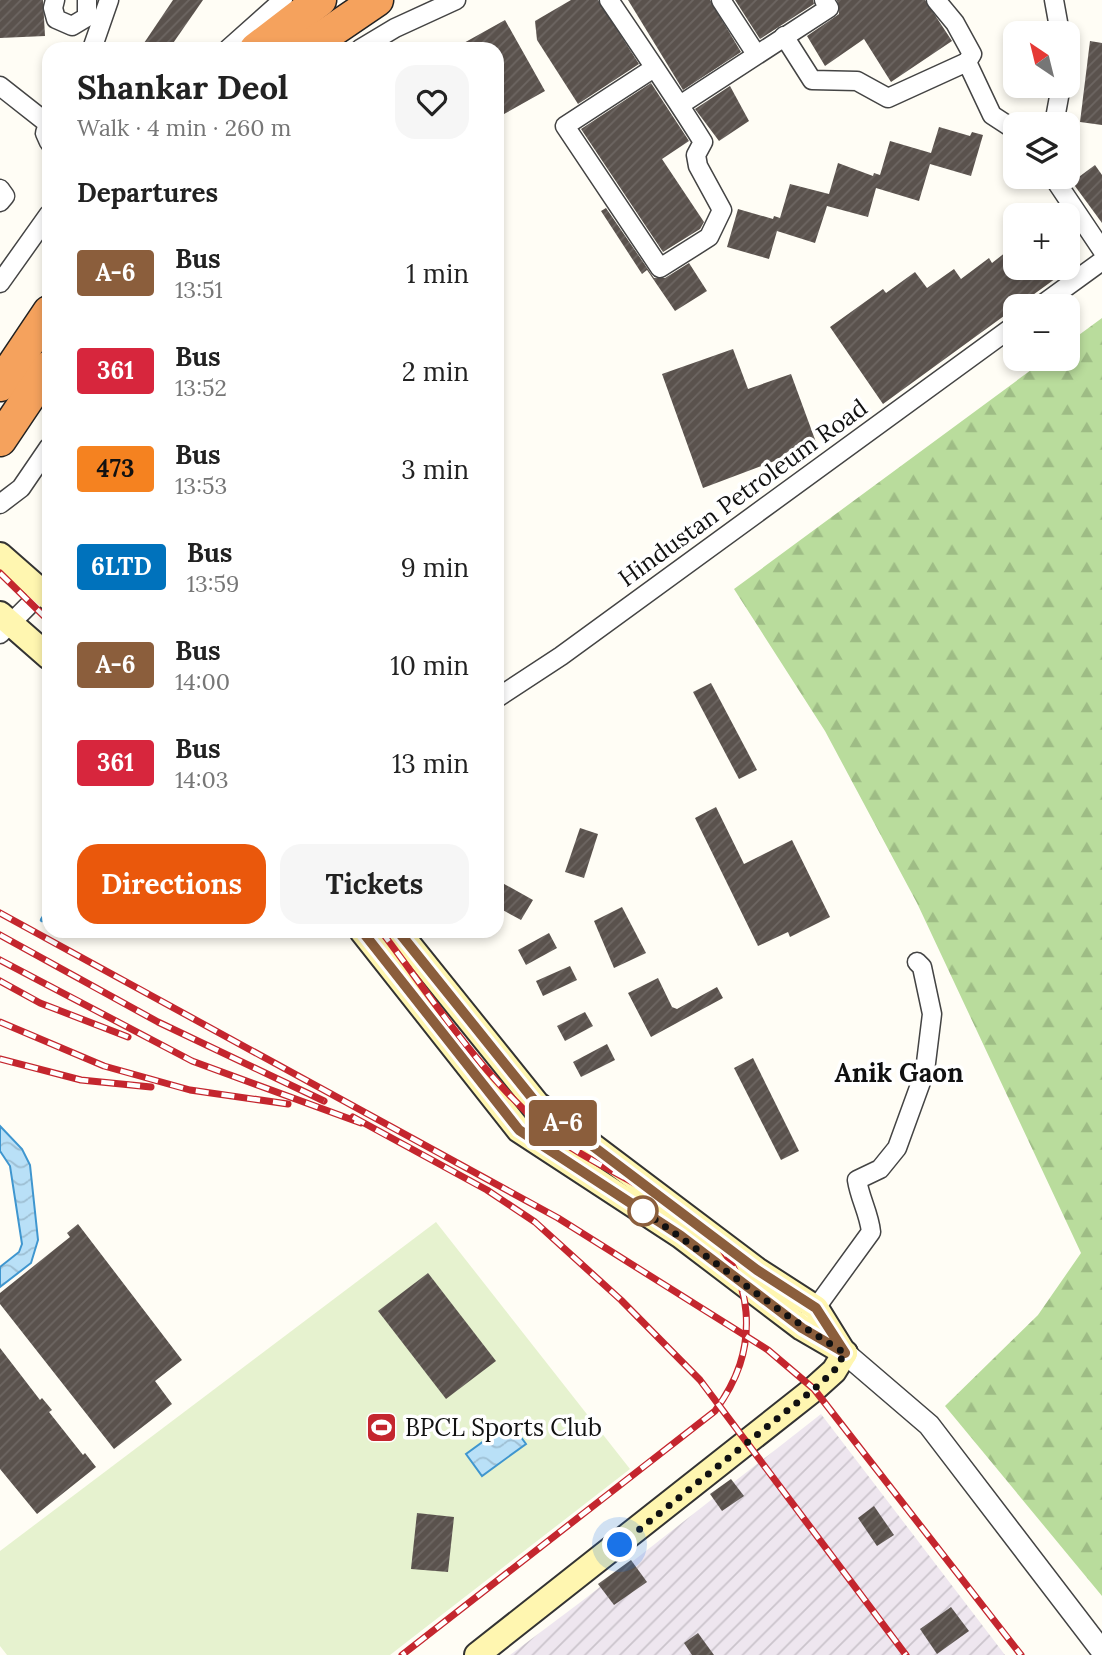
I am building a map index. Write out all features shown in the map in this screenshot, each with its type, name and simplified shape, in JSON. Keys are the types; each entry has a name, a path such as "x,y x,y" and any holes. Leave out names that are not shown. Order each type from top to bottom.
{"highway":[{"path":"265,42 320,0"},
{"path":"315,42 377,0"},
{"path":"0,385 42,322"},
{"path":"0,440 42,377"}],"main road":[{"path":"0,555 42,588"},
{"path":"4,624 42,652"},
{"path":"368,938 519,1130 809,1318"},
{"path":"404,938 537,1104 757,1270 845,1353 834,1371 814,1389 477,1655"}],"street":[{"path":"55,0 53,13 61,23 72,26 87,8"},
{"path":"93,42 109,0"},
{"path":"236,42 283,0"},
{"path":"372,42 395,28 456,0"},
{"path":"609,0 703,142 696,155 698,166 722,210 709,237 660,268 565,126 654,68"},
{"path":"721,0 756,54"},
{"path":"680,105 829,8 824,0"},
{"path":"784,36 812,79 857,81 888,98 967,62 972,54 955,23 936,0"},
{"path":"1054,0 1058,21"},
{"path":"87,8 89,42"},
{"path":"967,62 992,115 1003,122"},
{"path":"0,86 42,118"},
{"path":"0,189 5,196 0,202"},
{"path":"1061,189 1102,250"},
{"path":"0,283 42,224"},
{"path":"1057,294 1102,261"},
{"name":"Hindustan Petroleum Road","path":"504,693 561,656 1003,333"},
{"path":"0,504 21,488 42,457"},
{"path":"4,624 42,596"},
{"path":"809,1318 871,1232 869,1213 859,1194 857,1180 880,1169 897,1148 925,1071 932,1014 922,967 917,962"},
{"path":"845,1353 929,1425 1102,1651"}],"shaded area":[{"path":"821,1414 1005,1655 510,1655 582,1601"}],"green space":[{"path":"1102,318 1102,1596 945,1406 1038,1315 1081,1253 917,903 825,731 734,589 1030,371 1080,371 1080,334"},
{"name":"BPCL Sports Club","path":"436,1222 630,1469 390,1655 7,1655 0,1646 0,1551"}],"water":[{"path":"0,1126 22,1149 30,1165 38,1240 31,1263 0,1287 0,1267 19,1252 22,1244 10,1166 0,1151"},
{"path":"510,1422 526,1444 482,1476 466,1454"}],"building":[{"path":"0,0 43,0 45,36 0,38"},
{"path":"173,0 203,0 174,42 145,42"},
{"path":"571,0 598,0 639,64 578,104 537,40 535,21"},
{"path":"628,0 710,0 741,52 683,90"},
{"path":"735,0 813,0 814,4 760,39"},
{"path":"837,0 925,0 952,41 891,82 864,39 825,66 807,36 839,14"},
{"path":"505,20 545,91 504,114 504,42 466,42"},
{"path":"1090,41 1102,43 1102,125 1080,122"},
{"path":"651,83 689,141 662,159 704,222 700,229 663,252 581,129"},
{"path":"730,86 749,121 719,141 695,109"},
{"path":"939,127 970,136 972,132 983,135 971,176 930,164 919,201 876,188 868,217 827,206 815,243 777,231 769,259 727,247 738,209 773,219 774,216 780,218 790,184 829,194 838,163 873,176 874,173 880,175 890,141 931,153"},
{"path":"1095,165 1102,175 1102,223 1077,189 1080,189 1080,176"},
{"path":"606,208 654,278 665,278 689,263 707,291 675,311 647,270 642,274 601,211"},
{"path":"1003,254 1003,280 1054,280 1034,294 1003,294 1003,317 883,404 830,327 883,289 886,293 915,272 927,288 954,269 961,279 989,258 992,263"},
{"path":"733,349 748,389 791,374 817,445 703,488 662,374"},
{"path":"711,683 757,770 739,779 693,692"},
{"path":"716,807 744,864 792,840 830,917 790,937 788,932 758,946 695,818"},
{"path":"580,828 598,834 584,878 565,872"},
{"path":"504,884 533,900 521,920 504,911"},
{"path":"622,907 646,953 614,968 594,921"},
{"path":"549,933 557,948 526,965 518,950"},
{"path":"570,966 577,980 543,996 536,981"},
{"path":"658,978 672,1007 677,1009 717,987 723,998 651,1037 628,993"},
{"path":"585,1012 593,1026 565,1041 557,1026"},
{"path":"607,1044 615,1060 581,1077 573,1062"},
{"path":"753,1058 799,1151 781,1160 734,1068"},
{"path":"78,1224 182,1360 155,1381 172,1404 114,1449 0,1304 0,1293 70,1237 67,1233"},
{"path":"428,1273 496,1361 446,1399 378,1311"},
{"path":"0,1348 40,1400 42,1398 52,1410 49,1412 83,1455 85,1453 96,1467 37,1514 0,1469"},
{"path":"731,1479 744,1496 722,1511 710,1494"},
{"path":"874,1506 894,1535 877,1546 858,1518"},
{"path":"417,1513 454,1517 448,1572 411,1569"},
{"path":"631,1560 647,1582 614,1605 598,1584"},
{"path":"951,1607 969,1631 937,1654 920,1629"},
{"path":"698,1633 714,1655 692,1655 684,1643"}],"railway":[{"path":"0,573 42,614"},
{"path":"0,913 42,936"},
{"path":"0,935 158,1022 324,1101"},
{"path":"46,938 558,1218 768,1350 814,1389 1021,1655"},
{"path":"386,938 457,1034 520,1106 571,1148 667,1202 696,1222 720,1246 737,1276 746,1312 746,1339 740,1364 730,1388 715,1411 402,1655"},
{"path":"0,960 192,1061 361,1123"},
{"path":"0,981 40,1003 128,1037"},
{"path":"0,1022 104,1066 190,1090 288,1104"},
{"path":"0,1059 81,1080 151,1087"},
{"path":"353,1117 487,1190 535,1222 621,1300 700,1380 906,1655"}],"bus line":[{"name":"A-6","path":"368,938 519,1130 681,1236 802,1328 845,1353 816,1308 757,1270 537,1104 404,938"}],"place":[{"name":"BPCL Sports Club","path":"382,1428"}],"district":[{"name":"Anik Gaon","path":"899,1073"}],"route":[{"path":"620,1545 814,1389 834,1371 845,1353 802,1328 681,1236 635,1206 643,1211"}]}
